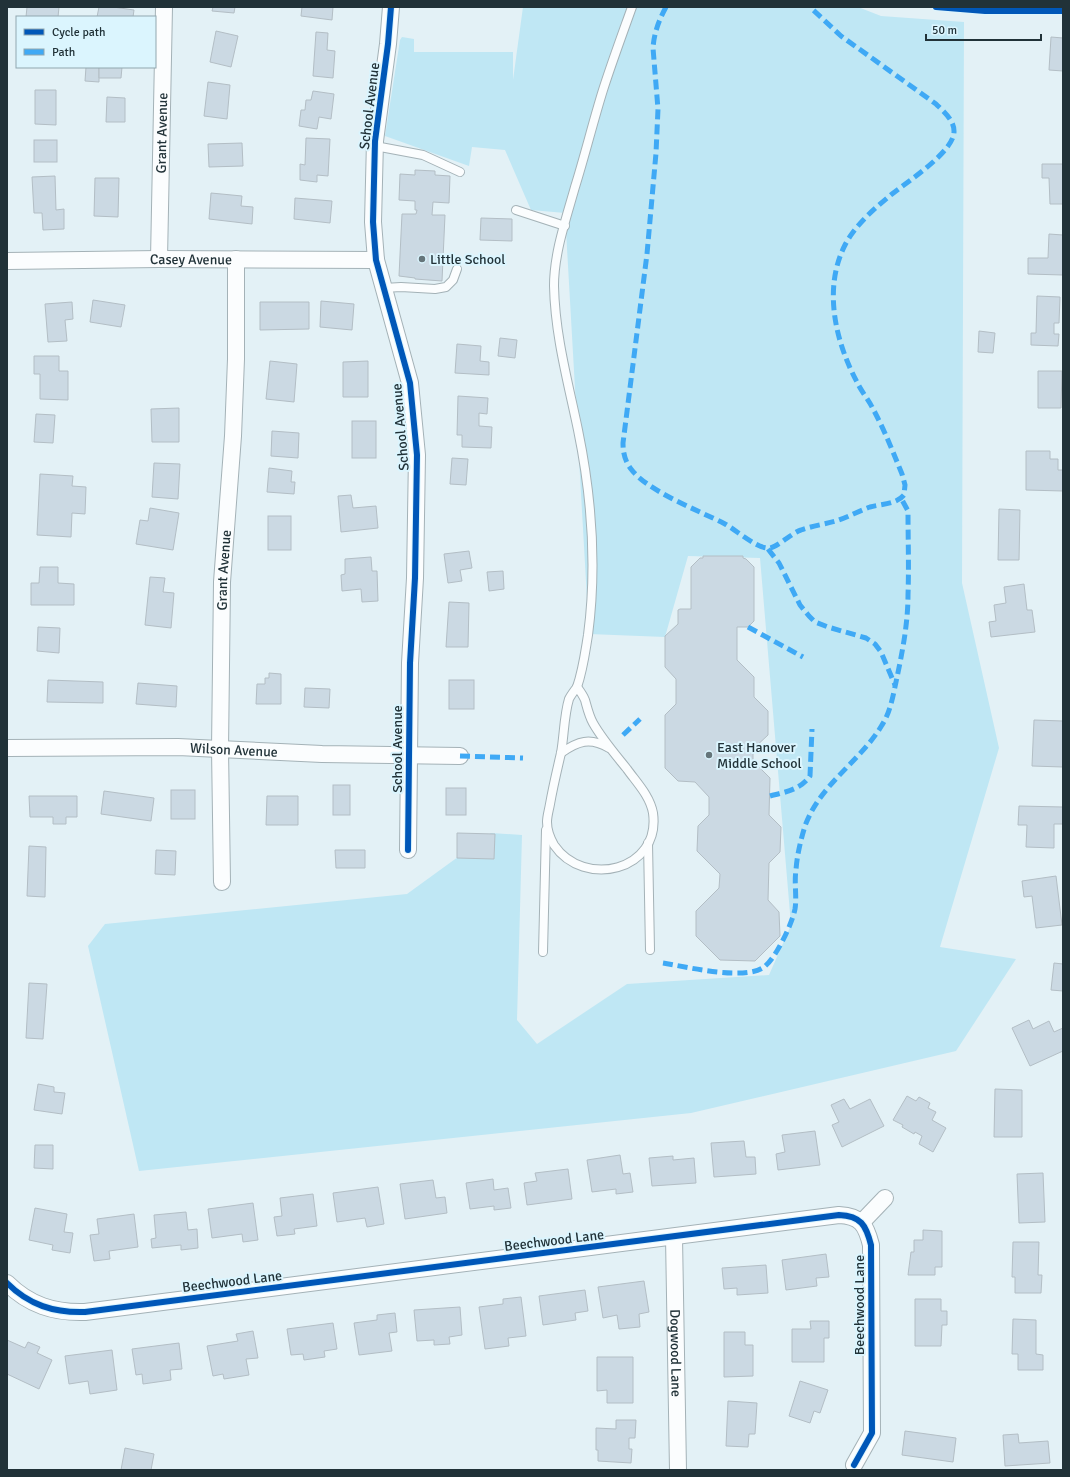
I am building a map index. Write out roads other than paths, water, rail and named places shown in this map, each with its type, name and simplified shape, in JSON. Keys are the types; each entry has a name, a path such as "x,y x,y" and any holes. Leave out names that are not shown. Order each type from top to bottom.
{"street":[{"name":"Grant Avenue","path":"159,259 164,7"},
{"name":"School Avenue","path":"391,7 388,44 375,146 373,222 376,260 410,383 417,455 415,578 410,663 408,850"},
{"name":"Casey Avenue","path":"7,261 159,259 376,260"},
{"name":"Grant Avenue","path":"222,882 220,749 222,582 233,436 236,359 236,259"},
{"name":"Wilson Avenue","path":"7,748 178,747 322,754 460,756"},
{"path":"862,1222 885,1198"},
{"name":"Beechwood Lane","path":"7,1283 24,1298 41,1306 53,1310 85,1312 839,1215 850,1216 862,1222 868,1231 871,1245 872,1433 854,1465"},
{"name":"Dogwood Lane","path":"674,1237 678,1470"}],"lane":[{"path":"543,952 547,821 553,784 561,753 569,699 577,686 583,670 590,620 593,578 592,526 587,476 558,339 555,312 555,276 557,255 603,90 632,7"},
{"path":"375,146 423,155 460,172"},
{"path":"516,210 565,226"},
{"path":"384,288 402,287 436,290 446,287 453,280 457,269"},
{"path":"547,821 548,832 558,850 575,863 595,869 607,870 626,865 642,852 652,833 653,812 645,793 592,722 584,698 577,686"},
{"path":"561,753 573,744 582,742 601,743 610,748"},
{"path":"648,843 650,950"}],"place":[{"name":"Little School","path":"422,259"},
{"name":"East Hanover Middle School","path":"709,755"}]}
